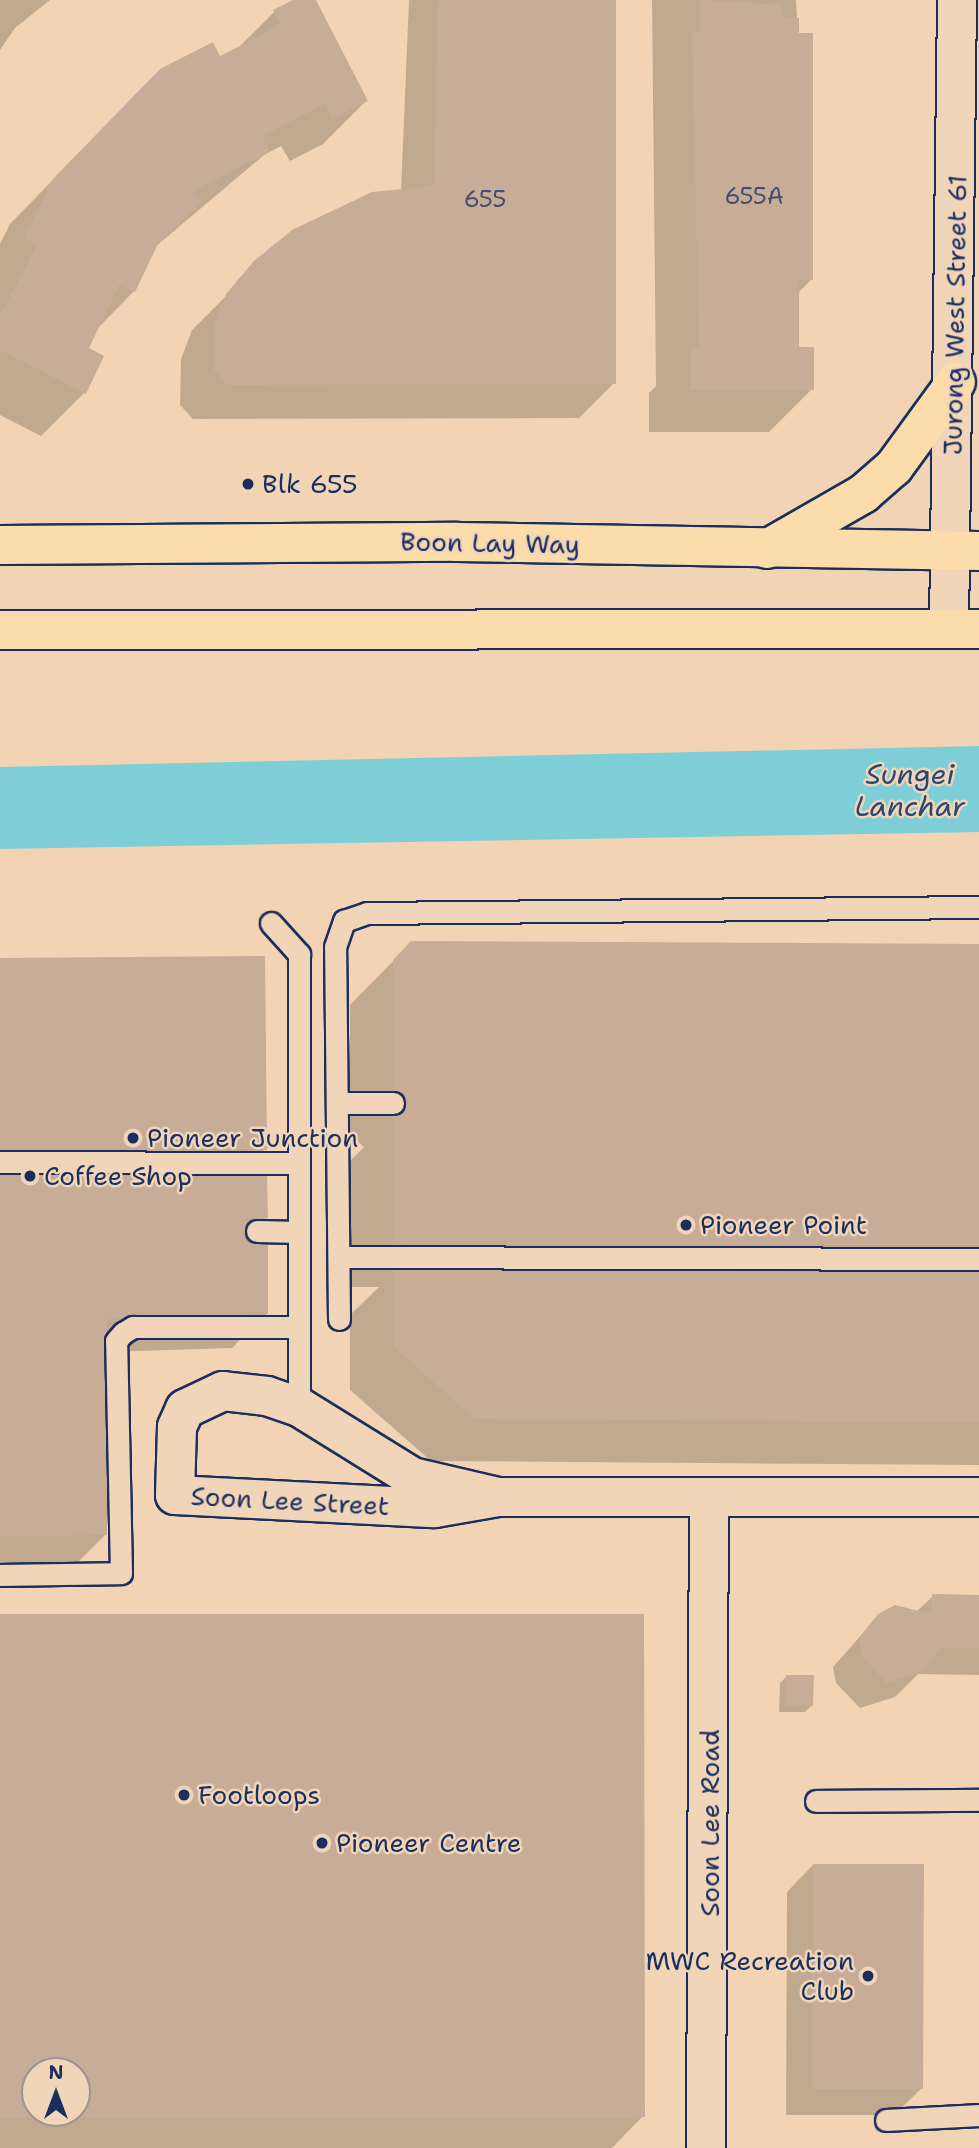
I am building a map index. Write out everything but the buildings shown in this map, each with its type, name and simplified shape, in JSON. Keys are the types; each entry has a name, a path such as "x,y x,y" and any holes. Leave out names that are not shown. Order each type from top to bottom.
{"main road":[{"path":"765,550 863,494 894,467 956,382"},
{"name":"Boon Lay Way","path":"0,545 457,542 765,550 964,551"},
{"path":"0,630 964,629"}],"street":[{"name":"Jurong West Street 61","path":"957,0 956,382 964,551 964,629"},
{"name":"Soon Lee Street","path":"498,1497 412,1477 299,1407 223,1391 196,1401 177,1427 175,1495 435,1508 498,1497 979,1497"},
{"name":"Soon Lee Road","path":"706,2148 709,1497"}],"lane":[{"path":"339,1319 335,947 344,921 367,913 979,907"},
{"path":"271,923 299,954 299,1407"},
{"path":"338,1103 393,1103"},
{"path":"0,1162 299,1163"},
{"path":"257,1231 299,1232"},
{"path":"340,1257 979,1259"},
{"path":"0,1575 121,1573 116,1341 122,1333 133,1327 299,1327"},
{"path":"816,1801 979,1800"},
{"path":"886,2120 979,2115"}],"water":[{"name":"Sungei Lanchar","path":"979,746 979,832 0,849 0,767"}],"place":[{"name":"Blk 655","path":"248,484"},
{"name":"Pioneer Junction","path":"133,1138"},
{"name":"Coffee Shop","path":"30,1176"},
{"name":"Pioneer Point","path":"686,1225"},
{"name":"Footloops","path":"184,1795"},
{"name":"Pioneer Centre","path":"322,1843"},
{"name":"MWC Recreation Club","path":"868,1976"}]}
